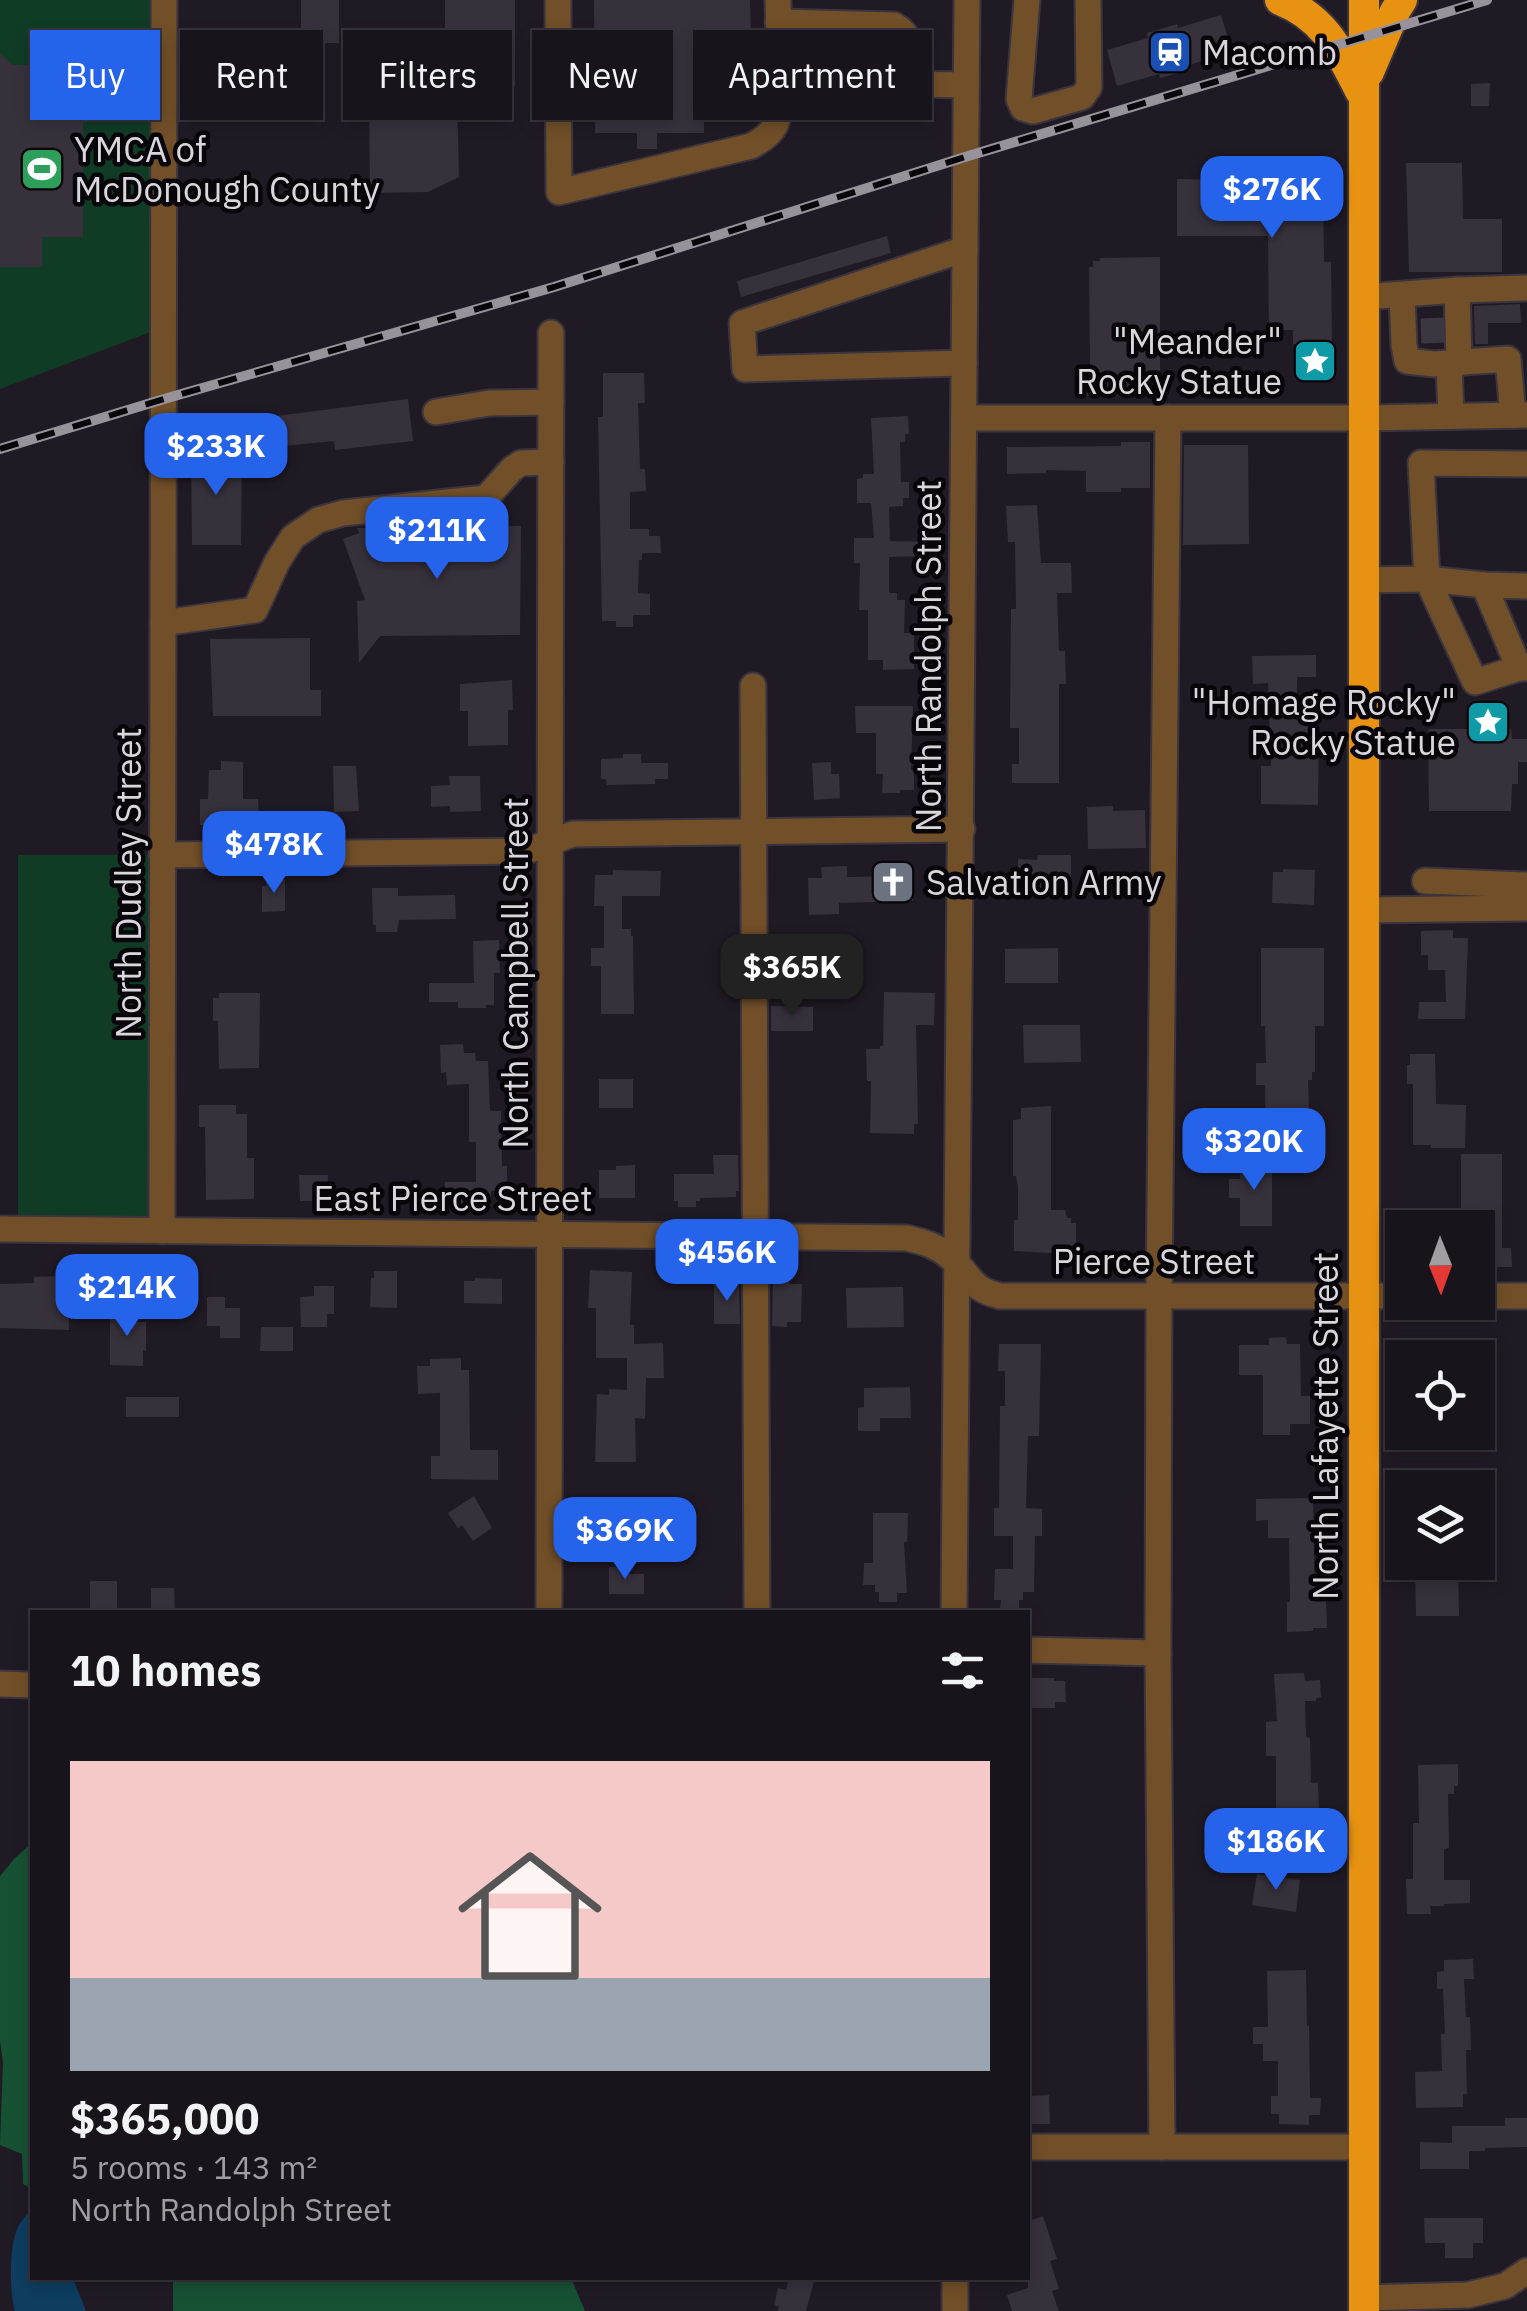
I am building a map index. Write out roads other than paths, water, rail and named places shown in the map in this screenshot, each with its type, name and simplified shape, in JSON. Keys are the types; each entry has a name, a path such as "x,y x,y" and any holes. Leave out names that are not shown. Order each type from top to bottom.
{"highway":[{"path":"1280,0 1300,8 1326,32 1364,91"},
{"name":"North Lafayette Street","path":"1364,0 1364,2304"},
{"path":"1364,91 1402,0"}],"street":[{"name":"North Dudley Street","path":"162,1231 164,0"},
{"path":"558,0 560,192 751,146 770,137 778,120"},
{"name":"North Randolph Street","path":"954,1610 967,0"},
{"path":"1027,0 1019,100 1023,108 1033,111 1082,97 1089,87 1088,0"},
{"path":"778,11 894,25 903,30"},
{"path":"932,84 966,85"},
{"path":"964,363 746,369 742,323 966,249"},
{"path":"1364,297 1527,288"},
{"path":"1433,318 1445,291"},
{"path":"1445,291 1444,359 1451,416"},
{"path":"964,418 1520,415 1518,359 1406,361 1402,296"},
{"name":"North Campbell Street","path":"549,1610 552,333"},
{"path":"1365,345 1404,345"},
{"path":"436,412 489,402 551,402"},
{"path":"1162,2147 1159,1296 1168,418"},
{"path":"163,623 255,610 293,538 318,520 486,498 521,462 551,462"},
{"path":"1484,585 1523,668 1476,682 1426,578 1421,464 1527,464"},
{"path":"1364,580 1426,578 1527,586"},
{"path":"753,686 757,1610"},
{"path":"162,855 527,851 573,834 962,829"},
{"path":"1425,881 1527,885"},
{"path":"1363,910 1527,908"},
{"name":"East Pierce Street","path":"0,1229 907,1238 940,1249 958,1264"},
{"name":"Pierce Street","path":"958,1264 980,1289 1000,1296 1385,1296"},
{"path":"1495,1296 1527,1296"},
{"path":"1030,1650 1158,1652"},
{"path":"0,1684 30,1685"},
{"path":"1030,2147 1364,2146"},
{"path":"1364,2304 1468,2295 1506,2286 1527,2271"},
{"path":"955,2311 956,2280"}],"water":[{"path":"29,2212 30,2280 74,2280 86,2311 15,2311 11,2281 13,2245 18,2227"}],"tunnel":[{"path":"1433,318 1434,347"}],"railway":[{"path":"0,449 554,287 965,157 1487,0"}],"place":[{"name":"Macomb","path":"1170,52"},
{"name":"YMCA of McDonough County","path":"42,169"},
{"name":"\"Meander\" Rocky Statue","path":"1315,361"},
{"name":"\"Homage Rocky\" Rocky Statue","path":"1488,722"},
{"name":"Salvation Army","path":"893,882"}]}
